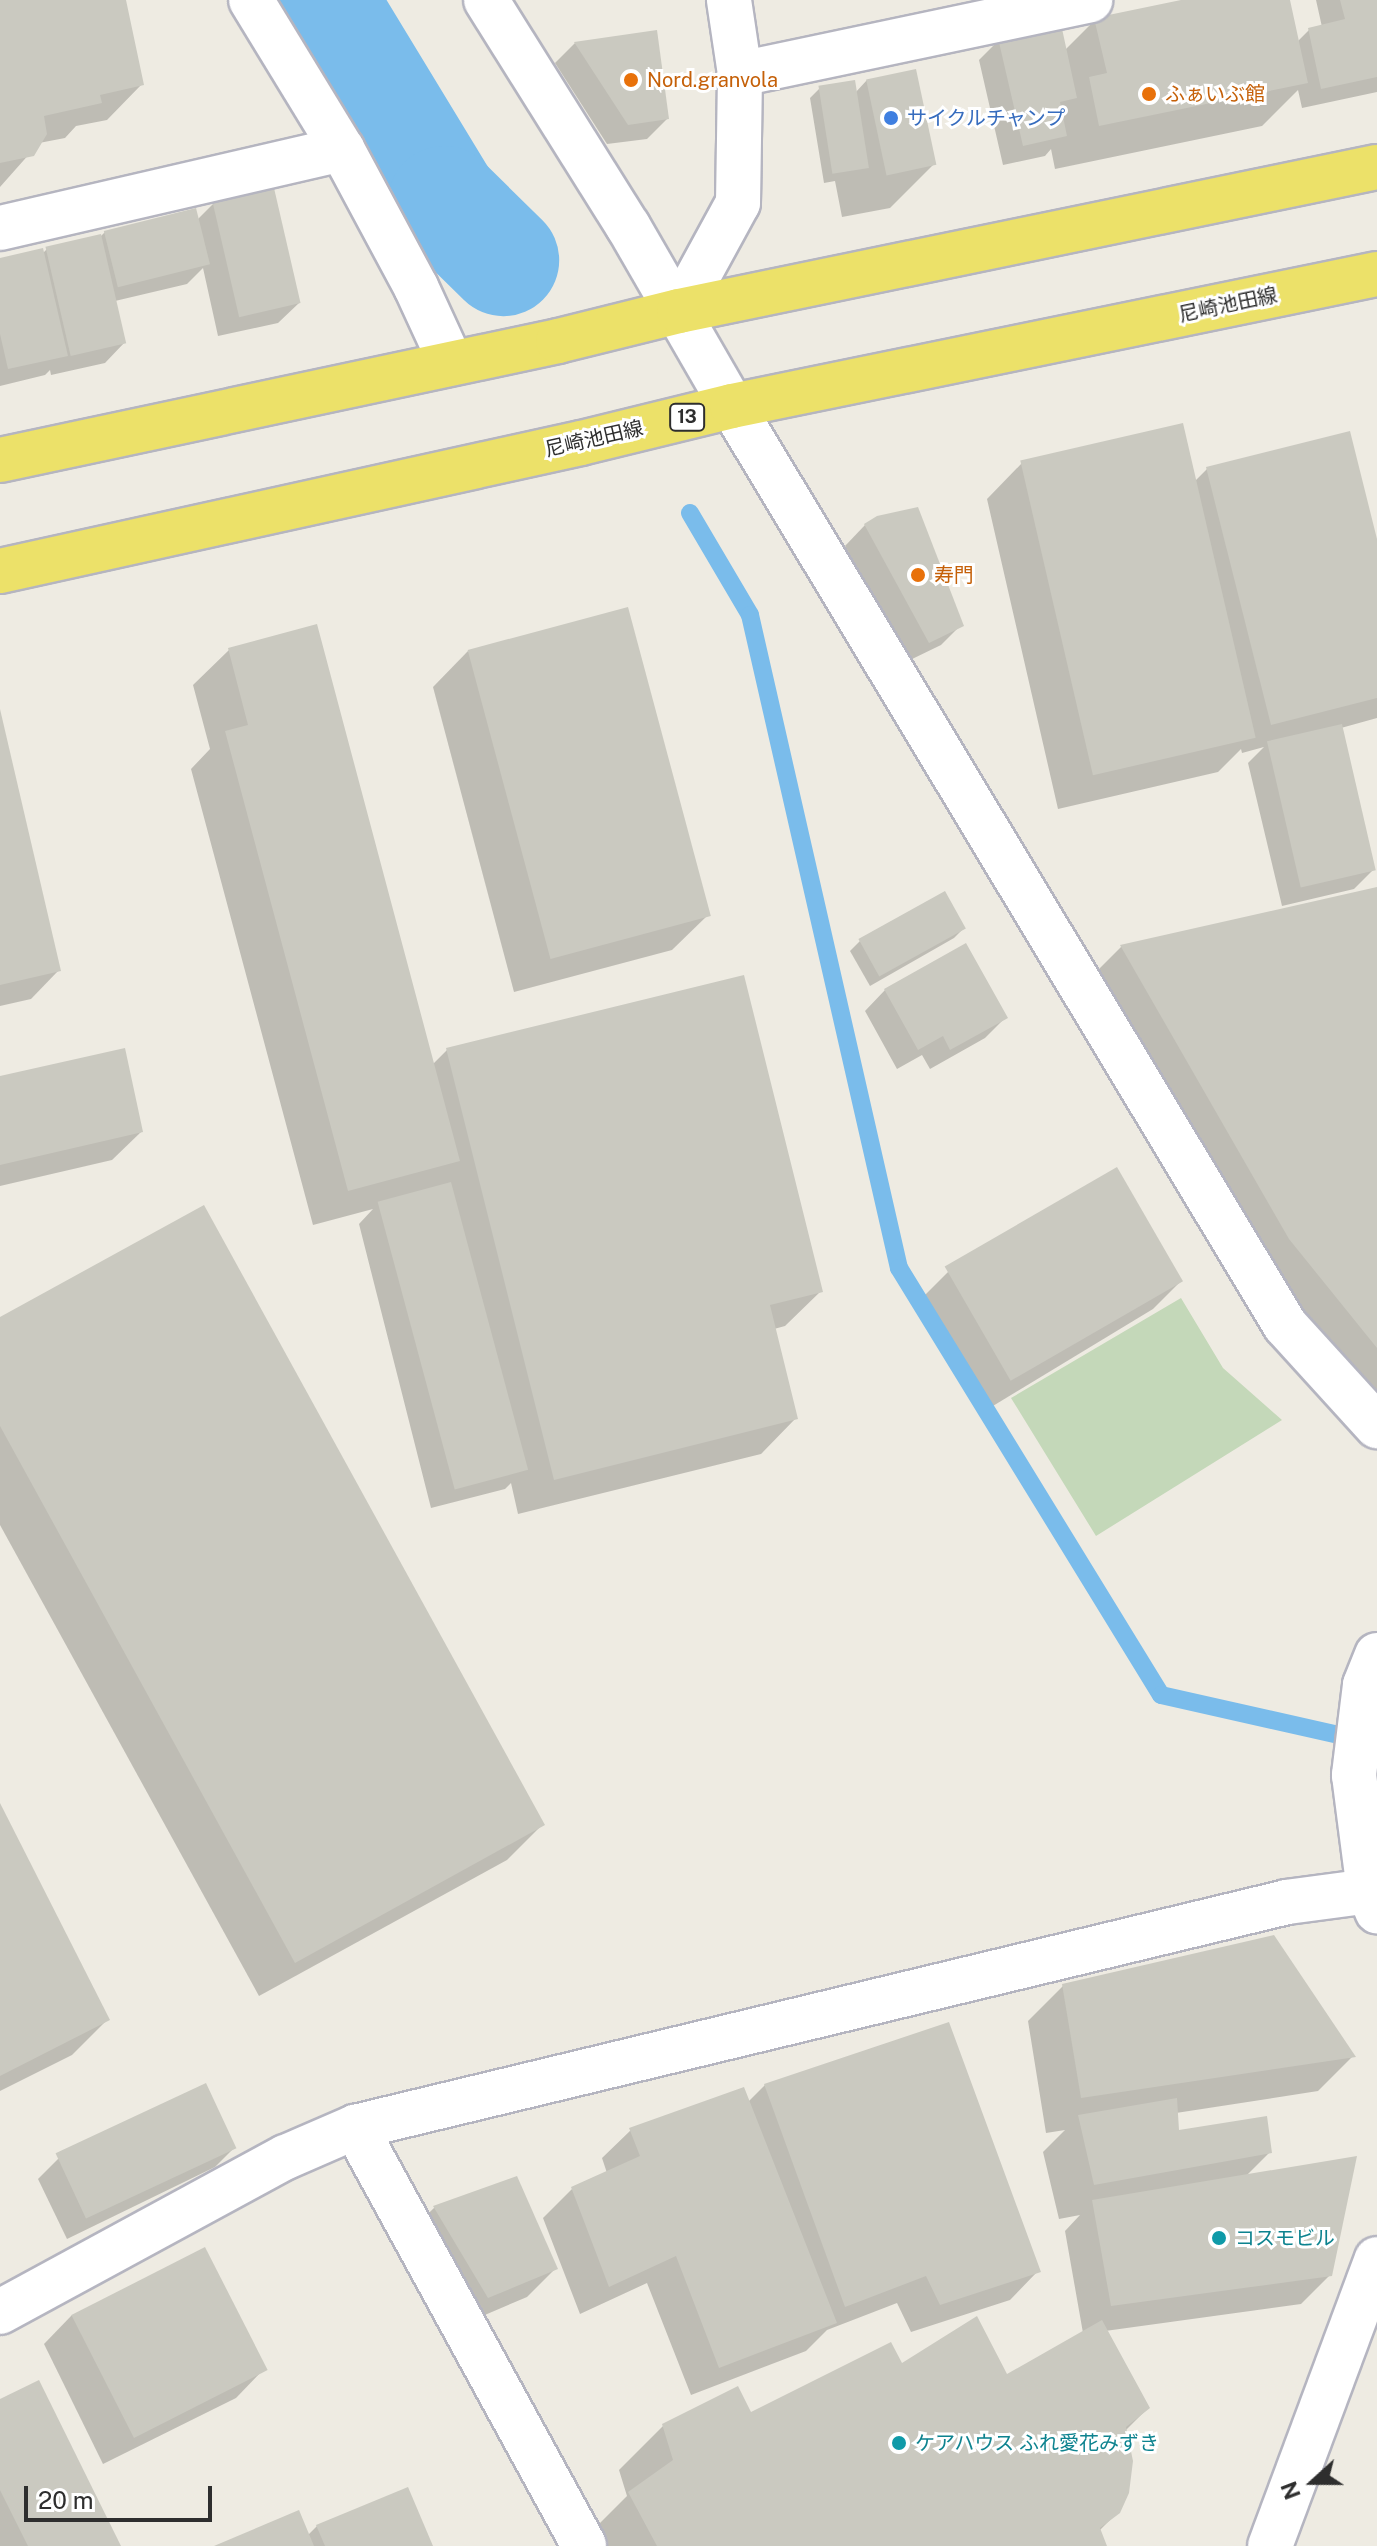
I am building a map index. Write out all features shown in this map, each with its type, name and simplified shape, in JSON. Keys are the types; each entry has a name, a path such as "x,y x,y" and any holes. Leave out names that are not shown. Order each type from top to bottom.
{"main road":[{"path":"0,460 679,311 1377,167"},
{"name":"尼崎池田線","path":"0,571 581,443 732,406 1377,274"}],"street":[{"path":"251,0 342,149 416,287 451,363"},
{"path":"486,0 679,311 732,406 1285,1325 1377,1426"},
{"path":"679,311 738,203 740,74 729,0"},
{"path":"740,74 1090,0"},
{"path":"0,228 342,149"},
{"path":"0,2312 286,2157 355,2127 1287,1902 1373,1901 1356,1810 1354,1761 1371,1670"},
{"path":"355,2127 584,2546"},
{"path":"1270,2546 1377,2259"}],"green space":[{"path":"1181,1298 1223,1368 1282,1420 1096,1536 1011,1398"}],"building":[{"path":"0,0 126,0 144,85 100,95 102,103 44,116 47,134 34,156 0,163"},
{"path":"1181,0 1290,0 1308,83 1099,126 1089,77 1107,73 1094,18"},
{"path":"1340,0 1377,0 1377,77 1321,89 1308,28 1345,19"},
{"path":"1061,24 1077,98 1060,102 1067,136 1023,146 998,38"},
{"name":"Nord.granvola","path":"657,30 669,119 628,125 574,42"},
{"path":"916,69 936,165 886,175 866,80"},
{"path":"855,80 869,168 832,174 818,86"},
{"path":"274,188 301,303 239,317 213,202"},
{"path":"196,208 210,264 118,287 104,231"},
{"path":"101,234 126,343 71,356 45,247"},
{"path":"43,248 68,356 8,369 0,334 0,258"},
{"path":"1183,423 1256,738 1093,775 1020,461"},
{"path":"1350,431 1377,539 1377,698 1271,725 1206,467"},
{"name":"寿門","path":"918,507 964,626 929,643 864,524 877,516"},
{"path":"628,607 711,916 550,959 468,650"},
{"path":"317,624 460,1161 348,1191 225,731 248,725 228,648"},
{"path":"0,709 61,971 0,985"},
{"path":"1342,724 1376,870 1301,887 1267,741"},
{"path":"1377,887 1377,1348 1289,1239 1120,945"},
{"path":"945,891 966,929 879,977 858,939"},
{"path":"966,943 1008,1018 950,1050 943,1036 918,1050 884,989"},
{"path":"744,975 823,1292 770,1305 798,1419 554,1480 446,1048"},
{"path":"125,1048 143,1132 0,1165 0,1076"},
{"path":"1117,1167 1183,1281 1011,1381 945,1266"},
{"path":"451,1182 528,1470 455,1490 378,1202"},
{"path":"204,1205 545,1825 295,1963 0,1426 0,1317"},
{"path":"0,1803 110,2020 0,2076"},
{"path":"1274,1935 1356,2057 1081,2098 1062,1984"},
{"path":"949,2022 1041,2272 940,2305 926,2276 845,2307 764,2084"},
{"path":"206,2083 236,2148 86,2218 56,2153"},
{"path":"744,2087 837,2323 719,2368 676,2256 609,2287 571,2187 640,2156 629,2128"},
{"path":"1177,2098 1179,2130 1267,2116 1272,2153 1094,2185 1078,2115"},
{"name":"コスモビル","path":"1357,2156 1332,2276 1111,2306 1092,2200"},
{"path":"517,2176 558,2269 488,2298 433,2206"},
{"path":"205,2247 268,2370 134,2438 71,2315"},
{"name":"ケアハウス ふれ愛花みずき","path":"977,2316 1007,2374 1102,2320 1150,2408 1126,2427 1133,2461 1129,2493 1120,2513 1100,2528 1107,2546 657,2546 628,2492 673,2460 662,2424 738,2386 751,2412 891,2342 902,2363"},
{"path":"39,2380 121,2546 28,2546 0,2490 0,2399"},
{"path":"408,2487 433,2546 325,2546 316,2525"},
{"path":"299,2510 314,2546 214,2546"}],"waterway":[{"path":"321,0 444,202 503,260"},
{"path":"690,513 750,615 899,1268 1161,1695 1361,1740"}],"place":[{"name":"Nord.granvola","path":"631,80"},
{"name":"ふぁいぶ館","path":"1149,94"},
{"name":"サイクルチャンプ","path":"891,118"},
{"name":"寿門","path":"918,575"},
{"name":"コスモビル","path":"1219,2238"},
{"name":"ケアハウス ふれ愛花みずき","path":"899,2443"}]}
